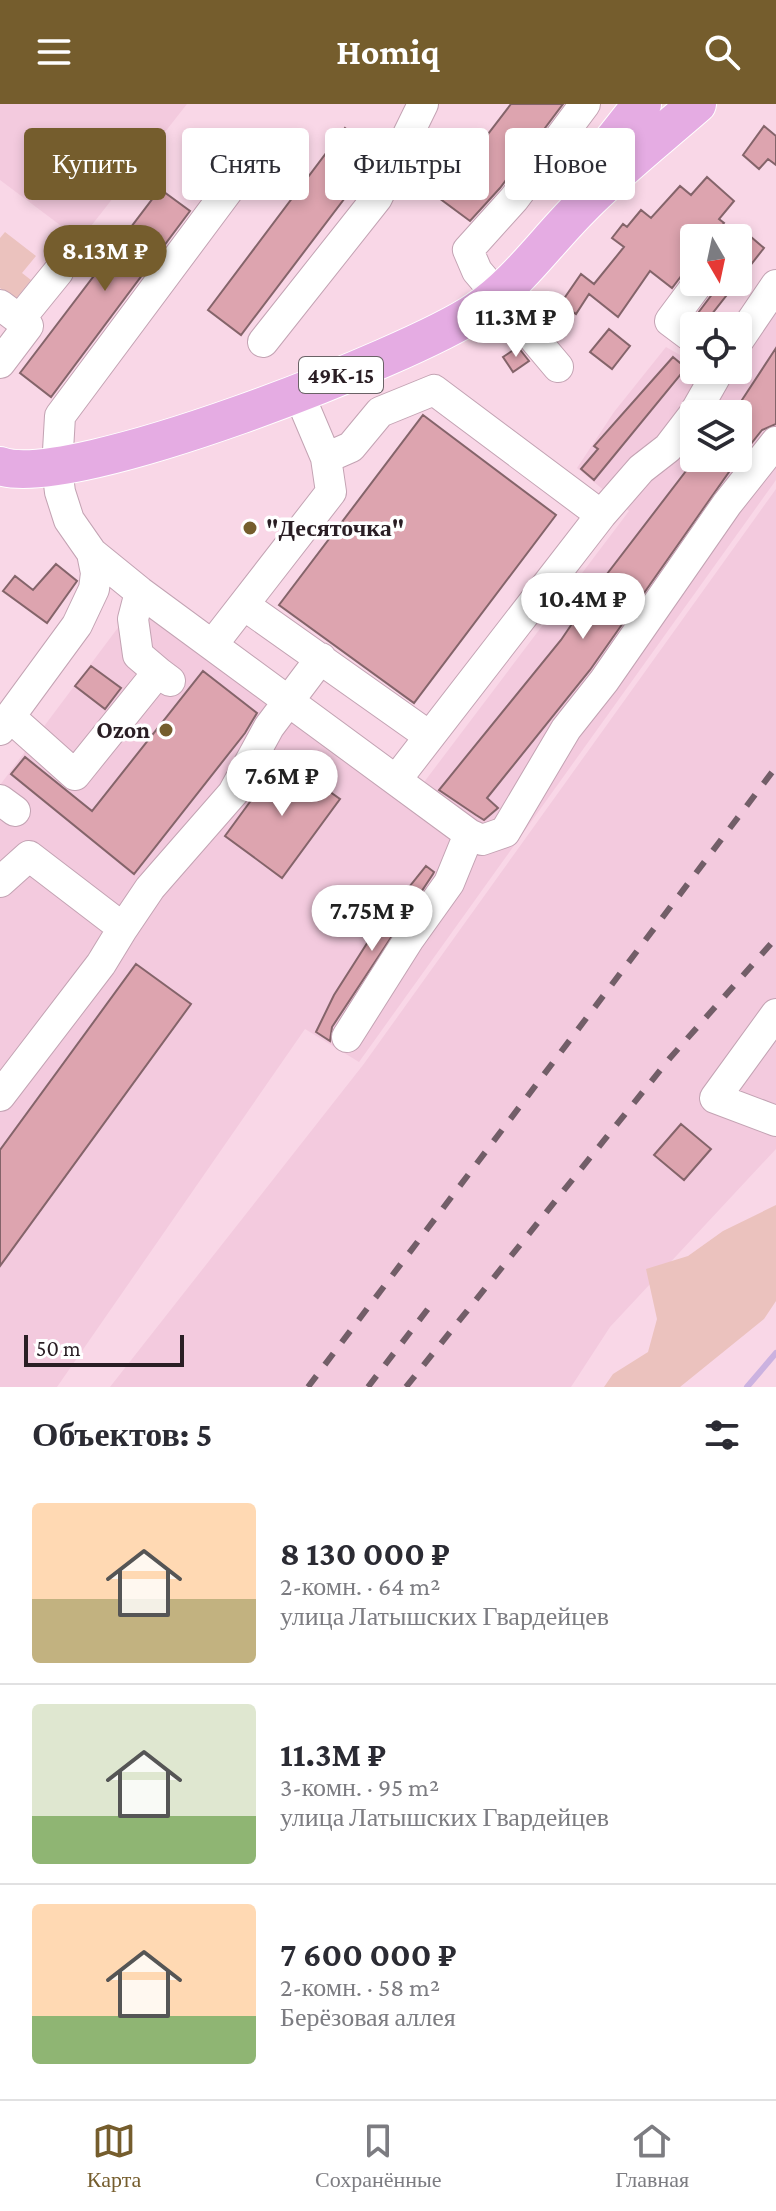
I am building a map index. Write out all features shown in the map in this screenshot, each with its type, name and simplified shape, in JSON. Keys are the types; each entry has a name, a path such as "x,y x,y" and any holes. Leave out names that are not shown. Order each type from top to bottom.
{"main road":[{"path":"582,206 612,142 642,104"},
{"name":"49К-15","path":"0,466 31,470 57,468 140,447 298,392 451,326 498,295 582,206 697,104"}],"street":[{"path":"263,342 377,198 423,104"},
{"path":"558,367 477,271 468,250 514,199 585,104"},
{"path":"221,200 60,416 57,468 60,492 69,520 92,553 140,592 469,834 482,840 505,832 566,729 604,681 758,452"},
{"path":"0,363 28,326 10,312 58,272"},
{"path":"752,320 776,285"},
{"path":"680,328 670,321 689,296"},
{"path":"326,458 351,447 380,412 434,390 601,515"},
{"path":"213,644 331,492 326,458 298,392"},
{"path":"396,780 601,515 641,469 680,435"},
{"path":"92,553 96,573 89,605 5,724 75,775 164,677 138,655 133,619 140,592"},
{"path":"244,605 429,736"},
{"path":"0,1096 101,964 150,888 233,793 269,727 321,658"},
{"path":"347,1037 449,883 469,834"},
{"path":"0,882 29,856 123,928"},
{"path":"776,1014 715,1098 776,1121"}],"shaded area":[{"path":"0,104 187,104 166,131 166,128 24,128 24,198 0,180"},
{"path":"27,200 111,200 80,240"},
{"path":"5,232 36,256 22,273 31,280 15,300 0,288 0,238"},
{"path":"776,309 776,480 359,1062 305,1029 57,1387 0,1387 0,785 123,621 150,616 406,806 629,511 577,468 614,412 666,347 680,355 680,384 752,384 752,342"},
{"path":"776,489 776,1149 610,1327 571,1387 110,1387 363,1065"},
{"path":"776,1205 776,1301 764,1319 680,1387 604,1387 613,1374 648,1352 657,1319 646,1269 688,1256 723,1231"}],"building":[{"path":"511,104 563,104 545,128 505,128 505,181 500,188 470,221 442,200 489,200 489,133"},
{"path":"764,126 776,136 776,165 768,159 759,169 743,155"},
{"path":"325,155 325,200 343,200 241,335 208,310 291,200 309,200 309,176"},
{"path":"707,177 734,201 719,219 723,224 680,224 680,278 672,288 650,271 618,317 589,294 576,314 561,303 581,274 594,284 624,247 612,238 623,224 627,227 641,210 651,218 680,186 691,195"},
{"path":"166,193 190,211 51,397 20,373 152,200 166,200"},
{"path":"752,238 764,248 752,263"},
{"path":"711,296 726,296 713,312 699,312"},
{"path":"609,329 630,346 612,369 590,352"},
{"path":"518,347 529,361 513,372 503,357"},
{"path":"776,348 776,424 762,430 752,442 752,400 742,400"},
{"path":"673,357 680,363 680,375 594,480 581,469 598,449 594,446"},
{"path":"423,415 556,515 414,703 279,605"},
{"path":"685,472 729,472 590,670 487,798 498,808 484,820 439,790 561,640 597,587"},
{"path":"56,564 77,581 47,623 3,591 15,576 33,590"},
{"path":"91,666 121,688 105,709 75,686"},
{"path":"203,671 257,713 245,733 134,874 11,774 25,757 92,811"},
{"path":"282,758 340,799 282,878 225,836"},
{"path":"426,866 433,874 332,1027 330,1041 316,1032 334,995 378,926"},
{"path":"136,964 191,1004 0,1266 0,1150"},
{"path":"681,1124 711,1149 684,1180 654,1155"}],"waterway":[{"path":"747,1387 776,1353"}],"railway":[{"path":"308,1387 776,767"},
{"path":"406,1387 670,1058 776,938"},
{"path":"368,1387 434,1301"}],"place":[{"name":"\"Десяточка\"","path":"250,528"},
{"name":"Ozon","path":"166,730"}]}
